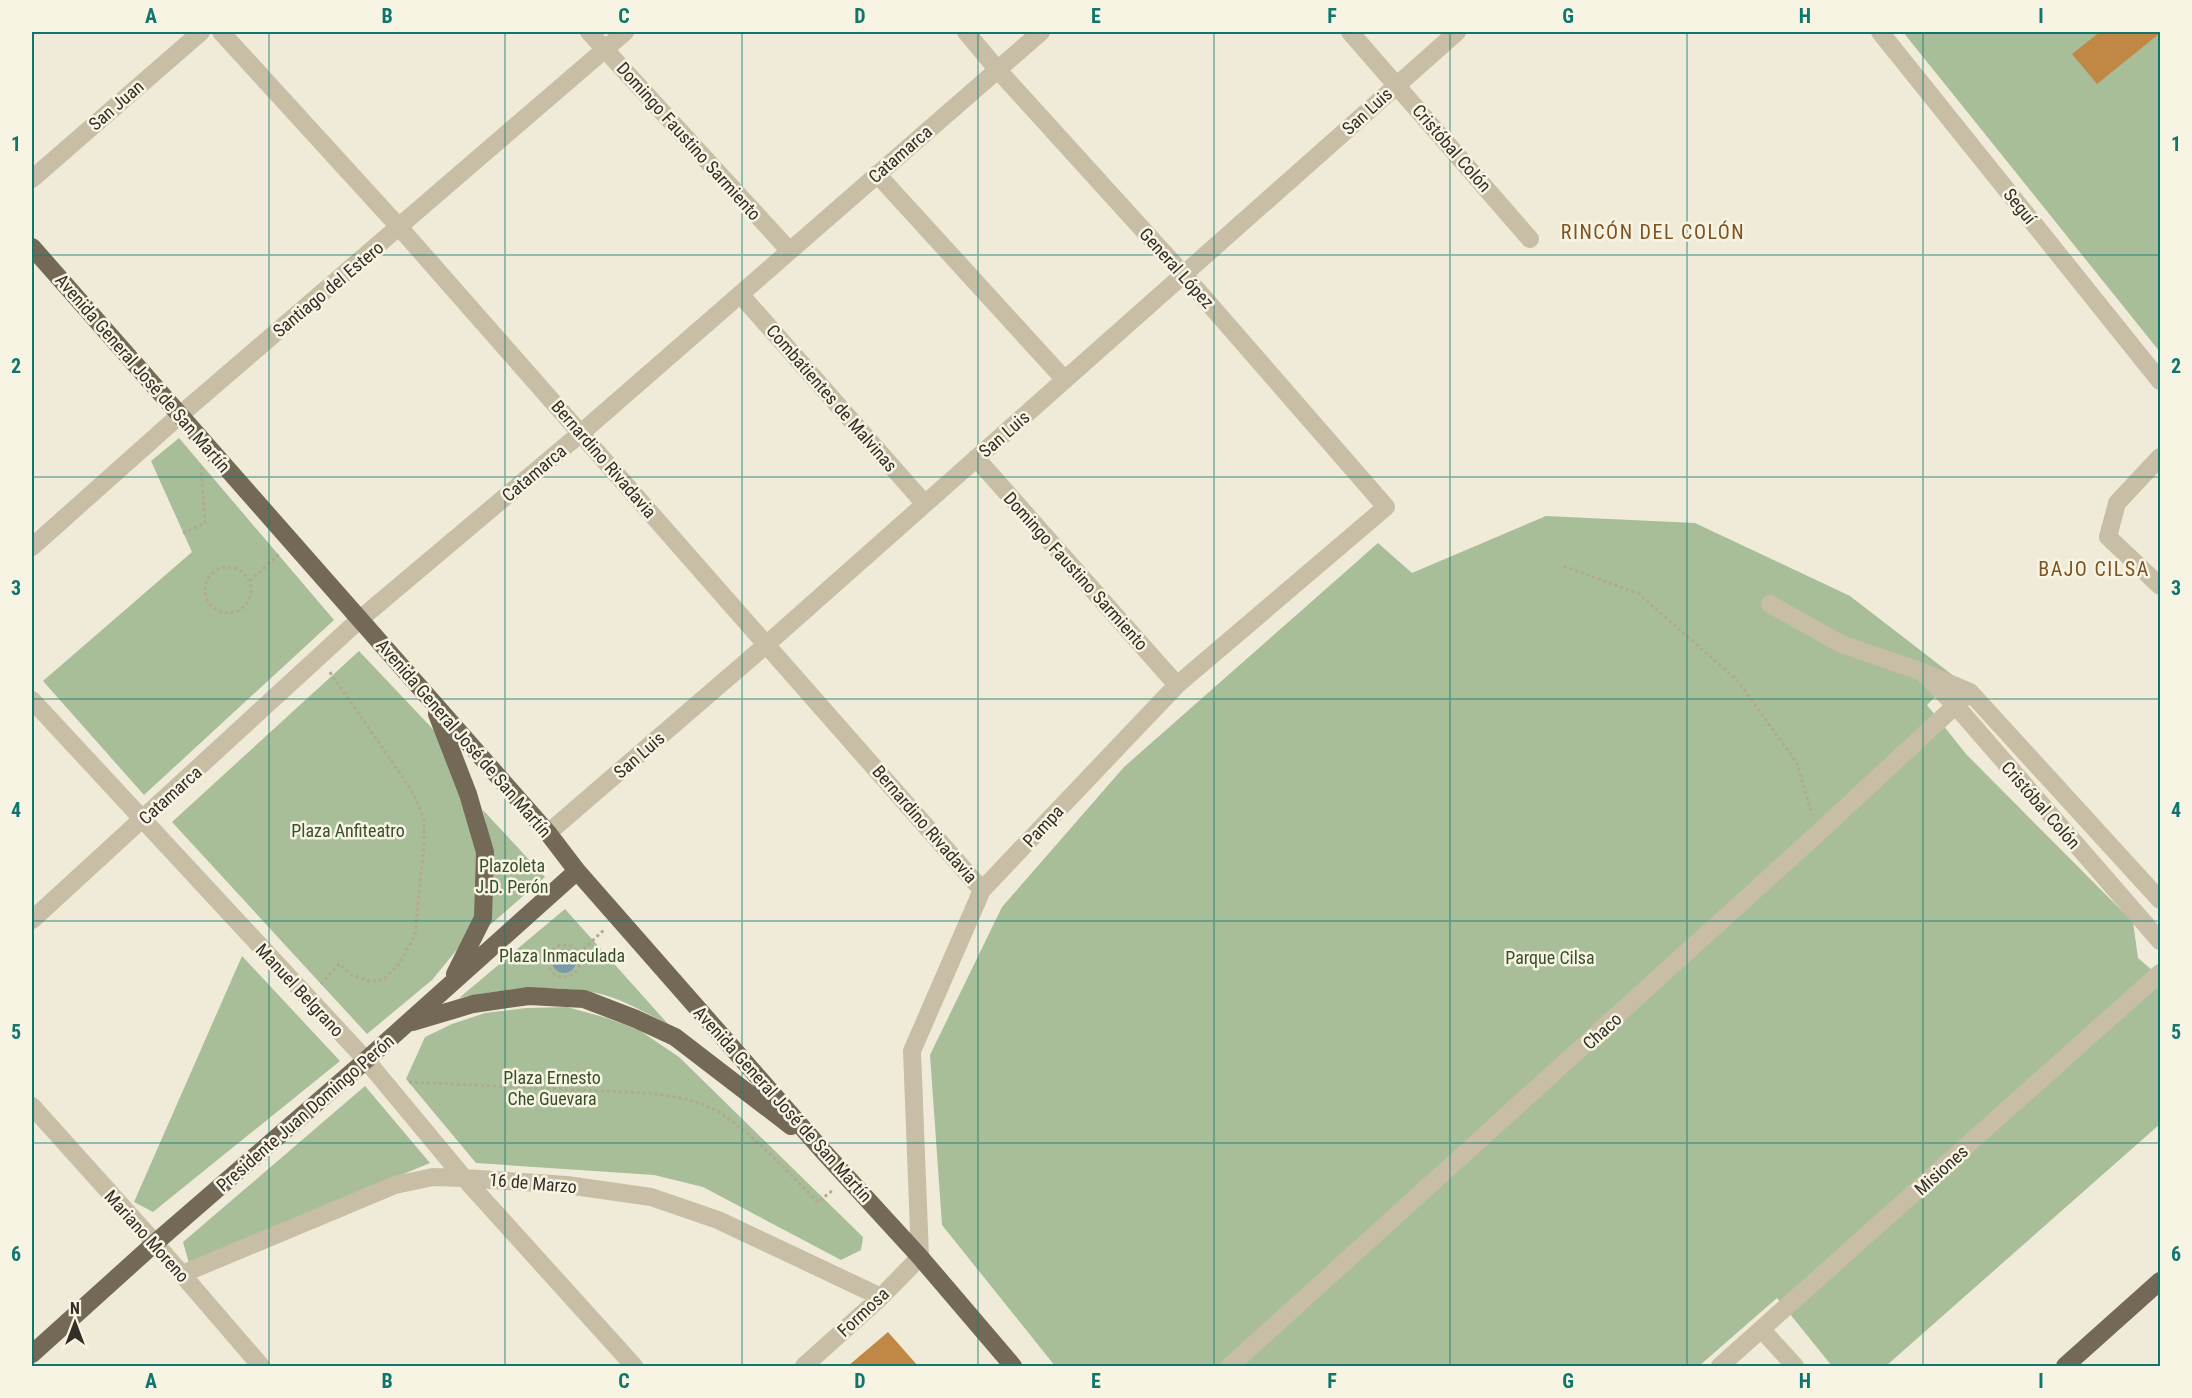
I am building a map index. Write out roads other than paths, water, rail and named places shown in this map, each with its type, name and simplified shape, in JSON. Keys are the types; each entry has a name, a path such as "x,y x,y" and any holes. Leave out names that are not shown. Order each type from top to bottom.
{"main road":[{"name":"Avenida General José de San Martín","path":"32,247 548,833 618,918 822,1150 920,1257 1013,1366"},
{"path":"432,701 468,794 485,852 483,918 450,983"},
{"name":"Presidente Juan Domingo Perón","path":"32,1354 578,871"},
{"path":"406,1024 473,1004 529,996 584,999 636,1018 675,1037 822,1150"},
{"path":"2065,1366 2160,1281"}],"street":[{"name":"San Juan","path":"32,179 201,32"},
{"name":"Bernardino Rivadavia","path":"221,32 400,228 982,890"},
{"name":"Domingo Faustino Sarmiento","path":"590,32 789,250"},
{"name":"Santiago del Estero","path":"32,547 180,415 625,32"},
{"name":"General López","path":"966,32 1184,275 1386,507"},
{"name":"Catamarca","path":"32,920 359,620 581,433 1041,32"},
{"name":"Cristóbal Colón","path":"1350,32 1530,239"},
{"name":"San Luis","path":"548,833 767,644 1457,32"},
{"name":"Seguí","path":"1880,32 2160,381"},
{"path":"877,174 1065,380"},
{"name":"Combatientes de Malvinas","path":"740,294 924,503"},
{"path":"2160,456 2117,503 2108,537 2160,586"},
{"name":"Domingo Faustino Sarmiento","path":"976,458 1177,684"},
{"name":"Pampa","path":"920,1257 912,1051 982,890 1177,684 1386,507"},
{"name":"Cristóbal Colón","path":"1770,604 1841,644 1920,671 1970,692 2160,900"},
{"name":"Cristóbal Colón","path":"1920,671 1956,706 2160,941"},
{"name":"Chaco","path":"1230,1366 1817,834 1970,692"},
{"name":"Manuel Belgrano","path":"32,700 366,1060 464,1178 634,1366"},
{"name":"Misiones","path":"1720,1366 2160,973"},
{"name":"Mariano Moreno","path":"32,1106 261,1366"},
{"name":"16 de Marzo","path":"182,1274 395,1185 433,1177 464,1178 567,1185 651,1197 718,1220 881,1297"},
{"name":"Formosa","path":"804,1366 881,1297 920,1257"},
{"path":"1762,1330 1795,1366"}],"water":[{"path":"564,949 573,952 576,961 573,970 564,973 555,970 552,961 555,952"}],"district":[{"name":"RINCÓN DEL COLÓN","path":"1653,232"},
{"name":"BAJO CILSA","path":"2094,569"}],"park label":[{"name":"Plaza Anfiteatro","path":"348,830"},
{"name":"Plazoleta J.D. Perón","path":"512,875"},
{"name":"Plaza Inmaculada","path":"562,955"},
{"name":"Parque Cilsa","path":"1550,957"},
{"name":"Plaza Ernesto Che Guevara","path":"552,1087"}]}
